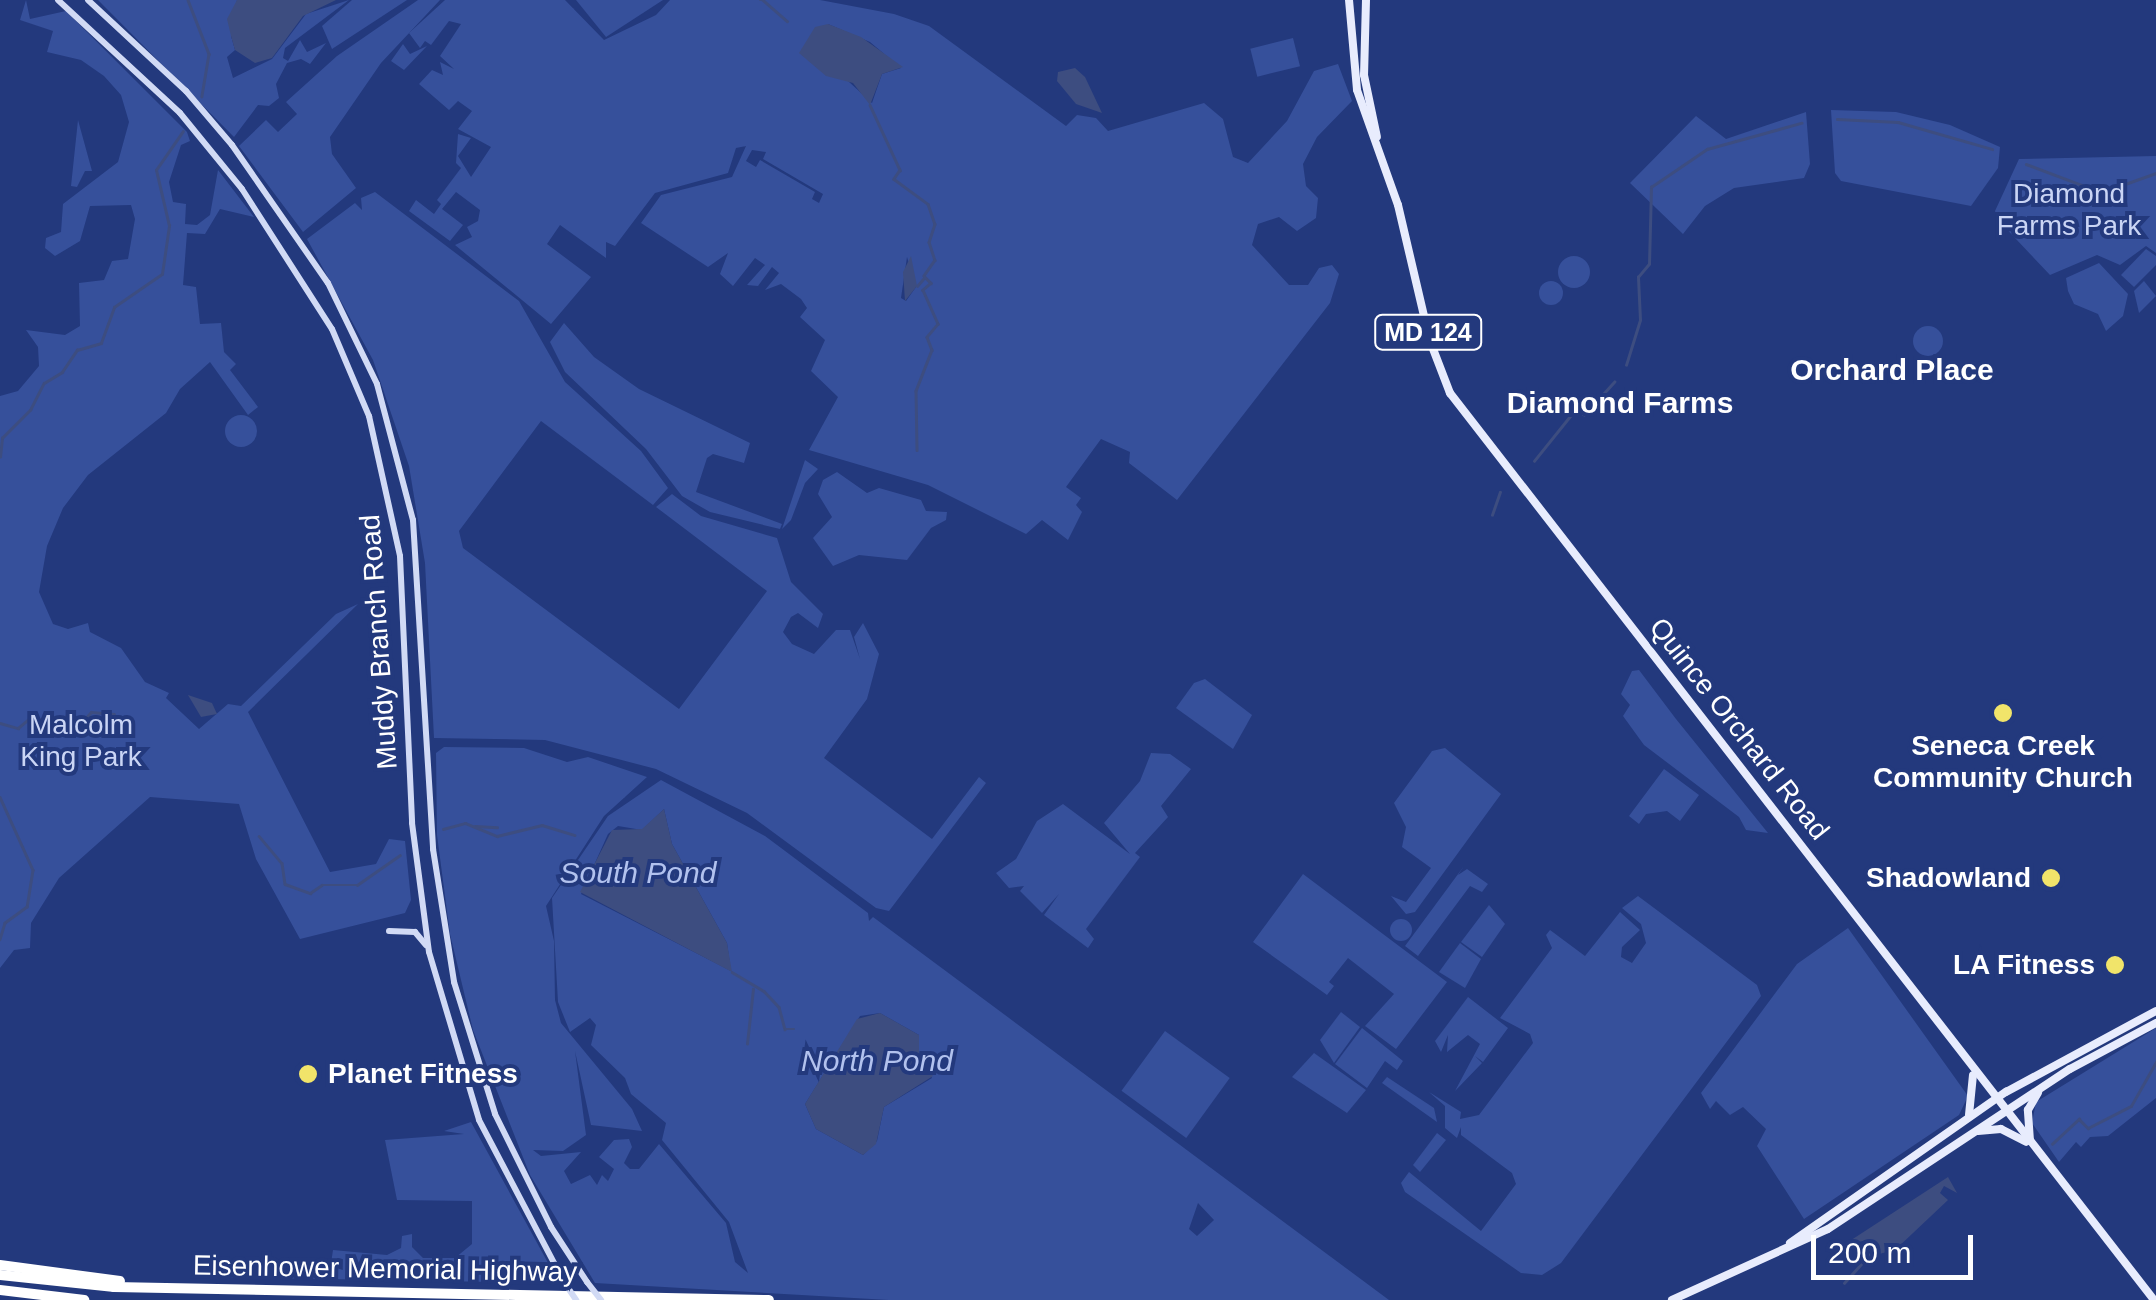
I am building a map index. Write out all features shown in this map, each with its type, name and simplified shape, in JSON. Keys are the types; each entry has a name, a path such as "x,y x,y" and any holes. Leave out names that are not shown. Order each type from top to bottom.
{"highway":[{"path":"0,1265 170,1288"},
{"name":"Eisenhower Memorial Highway","path":"0,1275 170,1288 769,1300"},
{"path":"0,1290 84,1300"}],"main road":[{"name":"Muddy Branch Road","path":"58,0 180,114 242,189 332,330 369,416 400,556 412,823 430,952 484,1132 576,1300"},
{"name":"Muddy Branch Road","path":"88,0 186,91 232,145 328,283 377,384 413,520 433,850 454,982 495,1114 551,1227 601,1300"},
{"name":"Quince Orchard Road","path":"1349,0 1354,75 1450,393 2154,1300"},
{"name":"Quince Orchard Road","path":"1366,0 1364,74 1377,142"},
{"path":"389,931 415,932 430,952"},
{"path":"1790,1243 1996,1099 2102,1035 2156,1011"},
{"path":"1672,1300 1790,1243 1828,1230 2070,1069 2156,1023"},
{"path":"2070,1069 2102,1035"},
{"path":"1962,1122 1974,1104 1972,1070"},
{"path":"2032,1146 2028,1110 2044,1087"},
{"path":"1974,1132 2001,1129 2032,1146"}],"green space":[{"name":"Malcolm King Park","path":"26,0 30,19 66,11 187,132 190,141 181,145 169,182 173,202 186,204 185,224 197,225 210,215 218,170 254,217 220,209 205,234 187,233 183,285 196,287 200,324 221,323 224,352 236,364 230,370 258,407 248,415 210,362 180,389 166,413 88,475 63,508 47,546 39,592 53,624 68,629 88,623 90,632 121,648 145,682 169,693 166,698 199,729 228,704 241,706 336,614 358,604 248,712 330,872 376,864 389,839 405,841 411,900 405,913 300,939 256,859 239,804 150,797 59,878 31,923 30,948 14,950 0,968 0,396 18,391 39,366 38,347 26,330 65,335 80,326 79,283 104,280 112,261 128,259 135,219 131,205 90,206 80,241 55,256 45,248 46,238 61,232 63,204 118,162 129,122 121,95 104,76 81,60 47,52 53,31 20,20"},
{"path":"98,0 237,0 231,36 235,50 227,57 233,78 272,59 306,14 349,0 285,48 283,58 288,61 300,40 307,52 326,43 310,64 301,59 287,63 276,84 279,98 269,106 258,105 234,137"},
{"path":"352,0 407,0 332,49 322,26"},
{"path":"418,0 440,0 381,63 330,137 332,154 356,188 303,232 239,146 266,120 278,132 297,114 286,102 337,56"},
{"path":"445,0 565,0 604,40 656,15 670,0 820,0 894,14 929,26 1066,126 1077,115 1096,118 1108,131 1204,103 1223,119 1233,157 1248,163 1287,121 1314,71 1338,64 1352,101 1317,137 1303,164 1306,186 1318,198 1316,218 1297,231 1279,217 1258,224 1252,245 1289,285 1308,285 1319,268 1332,265 1339,274 1330,303 1177,500 1129,463 1130,452 1101,439 1066,487 1081,498 1076,505 1082,512 1068,540 1042,520 1026,534 928,485 809,450 838,397 811,371 825,340 800,317 807,308 801,299 781,284 765,290 779,273 772,267 758,286 747,285 765,265 755,258 733,286 720,274 728,253 708,267 641,223 661,195 732,177 746,146 736,148 728,173 655,193 615,246 606,242 606,258 560,225 547,244 591,277 551,324 455,245 472,237 467,227 478,221 480,210 456,192 442,209 463,225 450,241 409,211 416,200 434,214 441,204 437,200 461,168 456,163 458,134 471,138 458,156 471,177 491,147 458,129 472,111 458,101 449,110 419,84 432,70 443,75 440,62 454,69 440,56 461,24 449,21 431,45 425,41 420,48 409,33","holes":["828,24 870,42 901,68 882,74 872,103 848,81","752,150 766,152 763,159 823,194 819,203 812,199 815,192 760,160 756,167 746,161","907,257 916,287 906,301 901,298"]},
{"path":"576,0 663,0 606,37"},
{"path":"1293,38 1300,66 1257,77 1250,49"},
{"path":"403,44 410,54 427,46 404,70 391,61"},
{"name":"Diamond Farms Park","path":"1831,110 1896,112 1950,125 2000,147 1998,168 1971,206 1841,181 1835,173"},
{"path":"1806,112 1810,164 1804,178 1734,188 1705,206 1683,234 1630,183 1696,116 1726,139"},
{"path":"78,120 92,171 85,171 77,187 71,186"},
{"name":"Diamond Farms Park","path":"2156,156 2156,253 2146,246 2120,265 2097,255 2050,275 1998,220 1995,211 2019,159"},
{"path":"375,192 519,301 565,382 641,451 668,488 653,505 541,421 459,531 463,548 679,709 767,591 656,507 672,494 701,516 777,538 791,582 823,614 818,628 798,613 791,617 783,632 792,644 814,654 836,630 850,630 860,659 854,637 863,623 879,654 867,699 824,758 932,839 979,777 986,783 889,911 876,908 747,813 656,769 545,740 434,738 425,563 409,466 373,360 307,239 355,203 362,210 361,198"},
{"path":"2146,249 2156,256 2156,265 2134,287 2121,275"},
{"path":"1574,256 1585,261 1590,272 1585,283 1574,288 1563,283 1558,272 1563,261"},
{"path":"2099,263 2128,294 2123,316 2106,331 2098,314 2074,304 2066,278"},
{"path":"1551,281 1560,284 1560,302 1551,305 1542,302 1539,293 1542,284"},
{"path":"2144,281 2156,296 2139,313 2134,291"},
{"path":"564,323 594,357 639,389 750,443 744,463 713,454 707,458 696,492 782,524 780,529 710,512 682,496 646,449 565,372 550,342"},
{"path":"1928,326 1939,330 1943,341 1939,352 1928,356 1917,352 1913,341 1917,330"},
{"path":"241,415 252,420 257,431 252,442 241,447 230,442 225,431 230,420"},
{"path":"805,460 818,469 805,483 791,520 782,529"},
{"path":"837,472 867,493 879,488 921,500 926,511 947,512 946,520 931,528 907,560 859,555 833,566 813,538 832,517 818,494 823,480"},
{"path":"1639,670 1768,833 1746,830 1739,817 1644,745 1623,716 1630,705 1621,694 1632,671"},
{"path":"1205,679 1252,715 1233,749 1176,708 1194,683"},
{"path":"444,747 524,748 567,762 588,757 647,777 604,816 546,906 554,941 555,1000 561,1023 632,1109 642,1131 591,1125 575,1051 586,1135 563,1151 533,1150 541,1156 581,1152 564,1171 571,1184 590,1175 597,1185 602,1175 608,1181 614,1169 599,1157 614,1140 629,1139 632,1147 624,1163 630,1169 639,1169 659,1144 726,1223 735,1262 748,1273 729,1222 662,1140 666,1123 631,1094 625,1078 591,1045 596,1025 590,1018 570,1032 558,1002 552,898 608,816 661,780 765,836 868,913 869,921 873,917 1389,1300 889,1300 595,1283 530,1175 473,1030 450,934 437,835 436,753","holes":["664,809 672,844 727,943 731,971 581,894 608,834 618,826 642,830","880,1013 919,1035 919,1058 932,1078 884,1107 877,1141 863,1155 816,1129 805,1104 860,1016","1198,1203 1214,1220 1197,1236 1189,1229"]},
{"path":"1445,748 1501,794 1415,912 1406,914 1391,896 1406,902 1431,868 1402,847 1406,827 1394,803 1432,751"},
{"path":"1151,753 1170,754 1191,769 1161,806 1168,817 1135,853 1140,857 1086,929 1094,939 1088,948 1044,915 1059,894 1042,913 1020,891 1024,886 1009,888 996,873 1016,859 1037,821 1063,804 1130,854 1104,823 1140,781"},
{"path":"1664,769 1699,795 1680,821 1667,811 1646,814 1639,824 1629,816"},
{"path":"1464,866 1458,875 1467,869 1488,884 1482,892 1470,886 1418,956 1405,946"},
{"path":"1303,874 1447,982 1396,1049 1365,1026 1394,994 1348,958 1329,982 1334,986 1327,995 1253,942"},
{"path":"1638,896 1757,985 1761,996 1561,1263 1542,1275 1521,1273 1405,1192 1401,1183 1409,1172 1481,1231 1516,1184 1512,1173 1461,1135 1461,1127 1457,1138 1445,1128 1445,1106 1429,1092 1461,1112 1460,1119 1479,1115 1533,1043 1530,1034 1500,1018 1552,948 1546,935 1550,930 1585,956 1620,912 1640,930 1622,947 1621,957 1632,963 1646,943 1641,924 1622,908"},
{"path":"1489,905 1505,924 1482,957 1461,942"},
{"path":"1401,919 1409,922 1409,938 1401,941 1393,938 1390,930 1393,922"},
{"path":"1848,928 1968,1096 1959,1115 1804,1219 1757,1146 1766,1129 1743,1107 1730,1115 1716,1101 1710,1109 1701,1093 1797,964"},
{"path":"1460,943 1481,959 1465,988 1439,972"},
{"path":"1468,997 1508,1028 1483,1062 1475,1056 1482,1063 1455,1091 1480,1044 1468,1035 1447,1052 1448,1035 1441,1052 1435,1041"},
{"path":"1341,1012 1360,1027 1334,1063 1320,1040"},
{"path":"1362,1028 1403,1061 1397,1070 1385,1061 1367,1088 1335,1064"},
{"path":"2156,1028 2156,1098 2108,1136 2090,1137 2081,1147 2076,1142 2059,1162 2032,1123 2036,1102"},
{"path":"1165,1031 1230,1078 1186,1138 1122,1091"},
{"path":"1314,1053 1366,1090 1347,1113 1292,1077"},
{"path":"1387,1077 1434,1108 1437,1122 1382,1083"},
{"path":"471,1122 559,1283 215,1277 238,1259 289,1272 300,1265 330,1270 333,1250 387,1255 401,1248 402,1236 412,1234 412,1247 423,1258 455,1258 472,1244 472,1201 397,1200 385,1140 464,1134 444,1131"},
{"path":"1437,1133 1446,1140 1420,1172 1413,1165"}],"water":[{"path":"237,0 336,0 303,16 272,58 255,63 235,50 227,19"},
{"path":"828,24 861,37 903,67 882,74 870,105 853,83 826,76 799,53 815,27"},
{"path":"1075,68 1085,77 1102,113 1076,104 1057,81 1058,72"},
{"path":"911,256 917,286 905,301 903,272"},
{"path":"188,695 212,703 217,714 201,717"},
{"name":"South Pond","path":"664,809 672,844 727,943 732,972 580,892 612,830 642,829"},
{"name":"North Pond","path":"880,1013 919,1035 919,1058 933,1076 884,1107 876,1144 863,1155 816,1129 805,1104 857,1019"},
{"path":"1948,1177 1957,1193 1944,1186 1940,1193 1948,1200 1895,1250 1871,1256 1867,1240 1842,1246"}],"waterway":[{"path":"188,0 209,54 202,96"},
{"path":"763,0 787,21"},
{"path":"870,105 900,170 894,179 928,204 935,224 929,242 935,260 924,276 931,283 923,290 938,324 927,337 932,350 916,391 917,450"},
{"path":"1837,119 1898,122 1992,149"},
{"path":"1626,365 1640,320 1638,277 1649,264 1651,187 1707,149 1801,123"},
{"path":"0,457 2,438 30,410 44,383 62,372 77,350 101,343 114,307 162,274 169,226 156,170 183,131"},
{"path":"2026,164 2090,188 2111,189 2156,173"},
{"path":"917,286 923,279"},
{"path":"1534,461 1571,415 1584,415 1614,382"},
{"path":"1492,515 1500,492"},
{"path":"0,723 18,728 30,718 59,721 72,712 80,724 91,712 114,714"},
{"path":"0,797 33,870 27,907 5,923 0,939"},
{"path":"443,829 465,823 497,836 542,825 574,835"},
{"path":"475,826 497,827"},
{"path":"259,836 282,863 285,884 310,893 322,885 357,885 400,855"},
{"path":"732,972 764,991 779,1007 785,1029 794,1029"},
{"path":"747,1044 753,989"},
{"path":"2052,1144 2079,1119 2088,1128 2131,1106 2156,1062"},
{"path":"1844,1283 1869,1255"}],"place":[{"name":"Seneca Creek Community Church","path":"2003,713"},
{"name":"Shadowland","path":"2051,878"},
{"name":"LA Fitness","path":"2115,965"},
{"name":"Planet Fitness","path":"308,1074"}],"district":[{"name":"Orchard Place","path":"1892,370"},
{"name":"Diamond Farms","path":"1620,403"}]}
